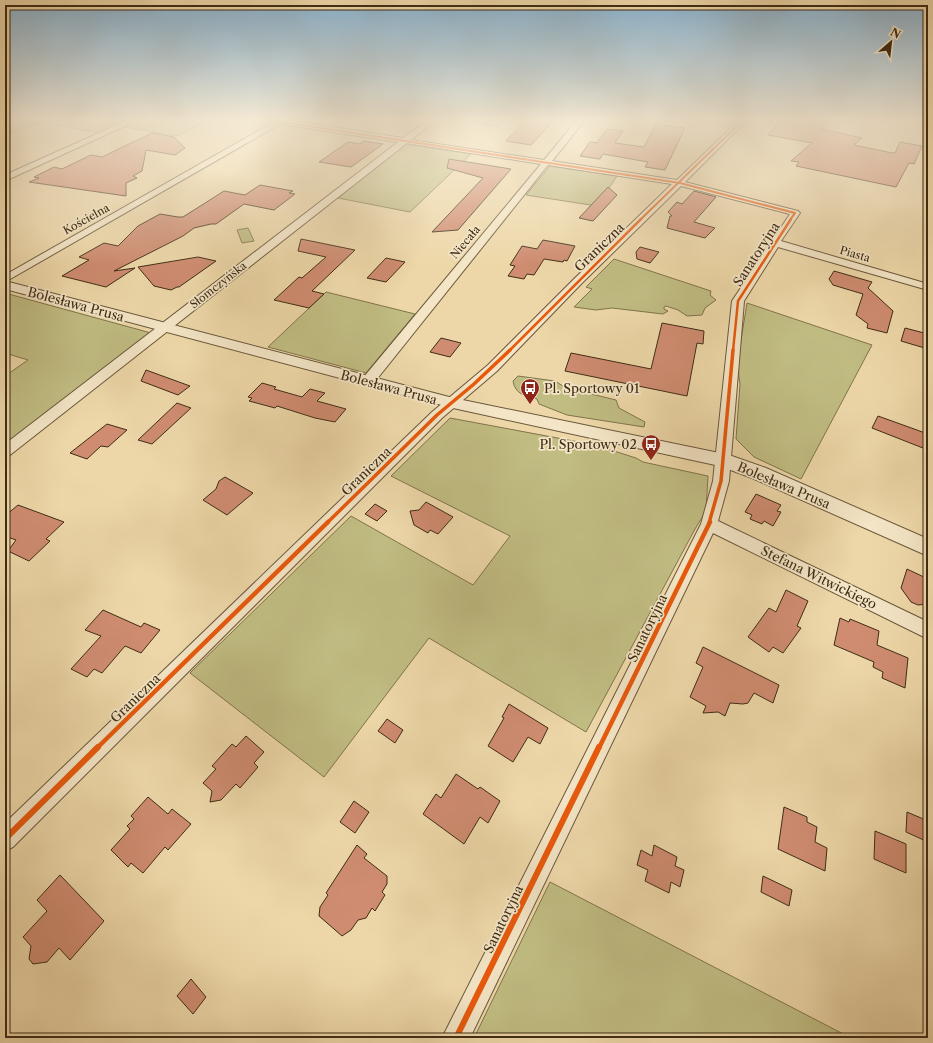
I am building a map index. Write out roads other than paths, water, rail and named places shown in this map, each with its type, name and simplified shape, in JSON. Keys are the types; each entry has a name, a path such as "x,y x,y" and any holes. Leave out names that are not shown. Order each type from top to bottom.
{"street":[{"path":"5,178 26,169"},
{"name":"Kościelna","path":"5,279 198,169"},
{"name":"Słomczyńska","path":"5,451 369,169"},
{"name":"Niecała","path":"368,381 541,169"},
{"path":"584,169 680,183"},
{"name":"Graniczna","path":"5,839 437,415 469,390 593,266 694,169"},
{"name":"Sanatoryjna","path":"456,1038 709,524 721,481 738,302 795,213 680,183"},
{"name":"Piasta","path":"776,243 928,287"},
{"name":"Bolesława Prusa","path":"5,285 453,403 723,460 759,473 928,548"},
{"name":"Stefana Witwickiego","path":"709,524 928,631"}],"place":[{"name":"Pl. Sportowy 01","path":"530,405"},
{"name":"Pl. Sportowy 02","path":"651,461"}]}
